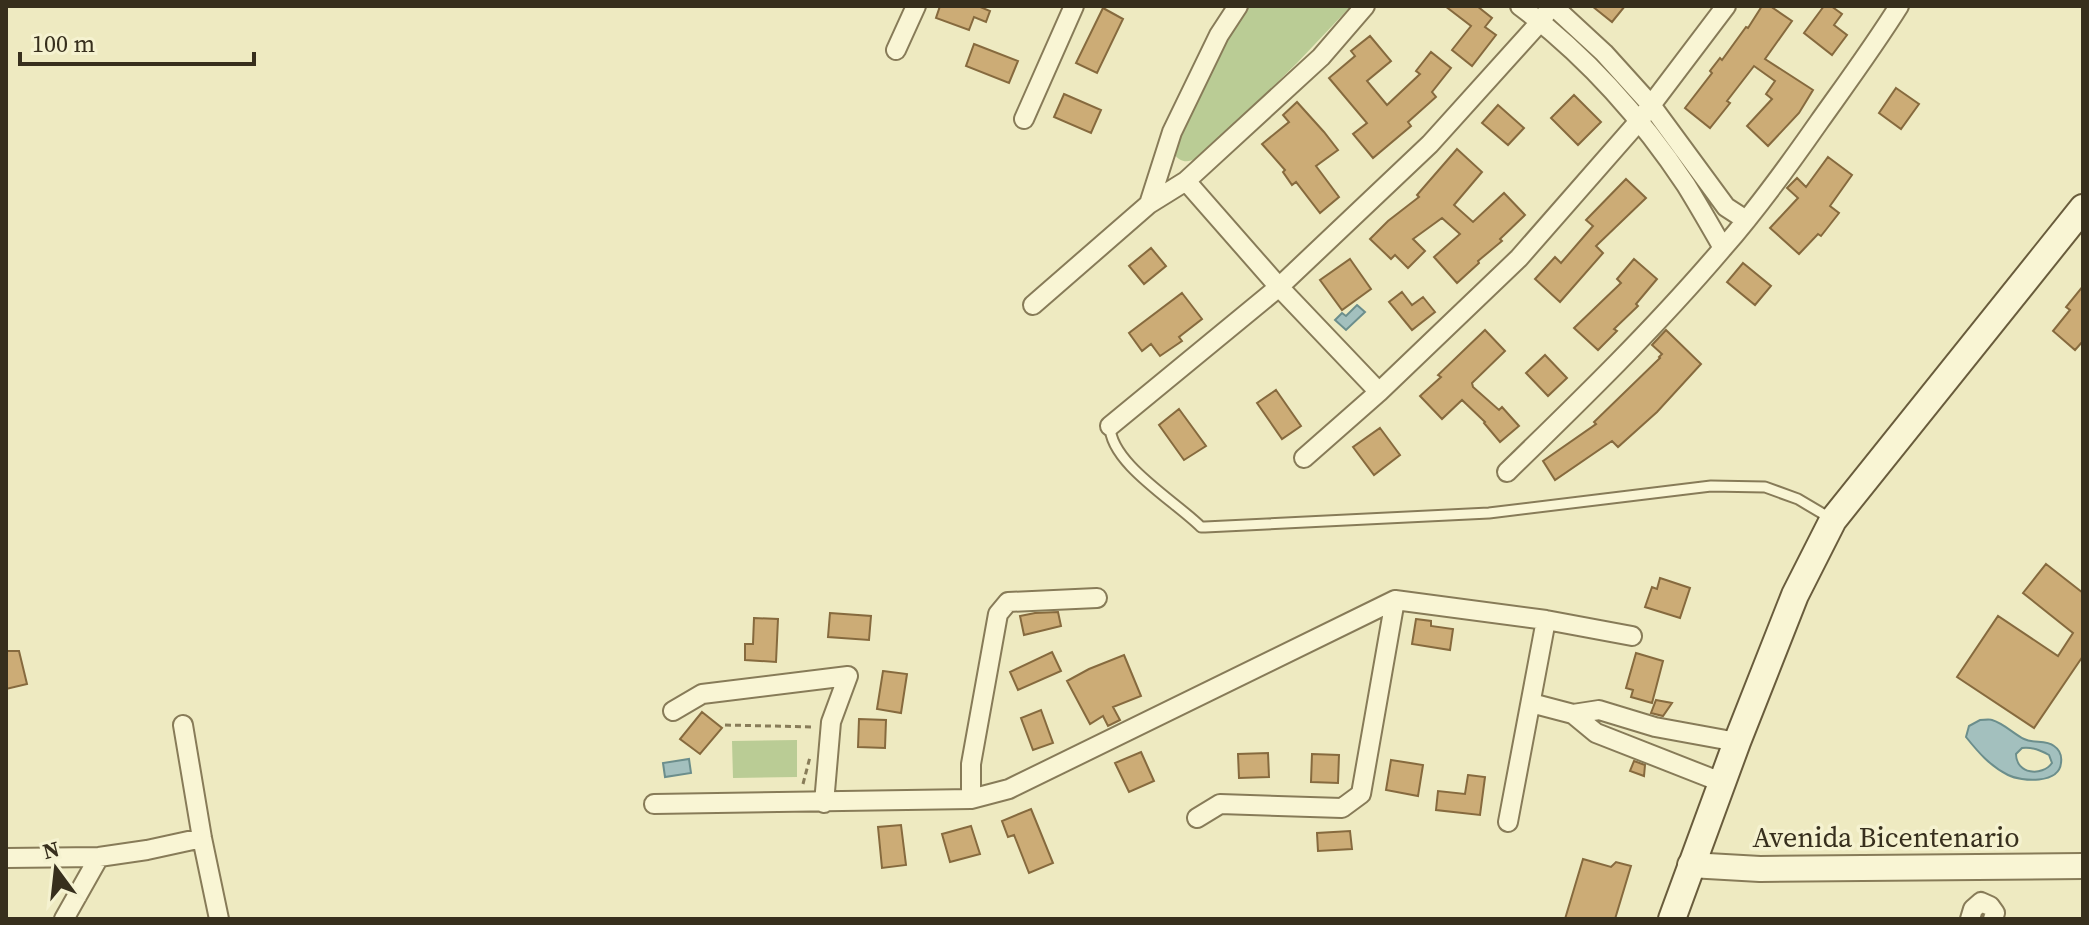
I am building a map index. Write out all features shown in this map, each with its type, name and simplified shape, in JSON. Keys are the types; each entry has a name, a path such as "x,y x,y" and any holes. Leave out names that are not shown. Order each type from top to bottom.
{"main road":[{"path":"1672,919 1721,782 1795,595 1833,520 2083,208"}],"street":[{"path":"896,50 916,6"},
{"path":"1024,119 1074,6"},
{"path":"1149,204 1172,132 1219,35 1238,6"},
{"path":"1033,305 1149,204 1186,181 1321,57 1365,6"},
{"path":"1520,6 1548,11 1604,53 1651,105 1726,207 1746,220"},
{"path":"1304,458 1379,392 1519,258 1639,121 1726,6"},
{"path":"1507,472 1617,363 1723,248 1811,133 1899,6"},
{"path":"1548,11 1590,67 1639,121 1685,185 1723,248"},
{"path":"1110,426 1279,287 1430,144 1548,11"},
{"path":"1186,181 1279,287 1379,392"},
{"path":"971,799 971,764 998,614 1008,602 1097,598"},
{"path":"1197,818 1220,804 1342,808 1361,794 1395,600"},
{"path":"654,804 971,799 1009,789 1395,600 1546,620 1632,636"},
{"path":"1508,822 1546,620"},
{"path":"673,711 702,694 848,676 830,727 824,803"},
{"path":"1531,703 1573,714 1599,710 1655,727 1737,742"},
{"path":"1573,714 1596,733 1721,782"},
{"path":"183,725 219,919"},
{"path":"1672,763 1683,732"},
{"path":"6,858 99,857 202,838"},
{"path":"64,919 99,857"},
{"name":"Avenida Bicentenario","path":"1690,865 1760,869 2083,866"},
{"path":"1970,919 1973,909 1981,902 1990,906 1995,913 1993,919"}],"lane":[{"path":"1110,426 1118,453 1201,527 1489,513 1711,486 1765,487 1798,499 1833,520"}],"path":[{"path":"725,725 830,727"},
{"path":"801,788 810,758"}],"green space":[{"path":"1247,6 1351,6 1208,150 1195,159 1182,161 1174,154 1175,148 1206,78"},
{"path":"797,740 797,777 733,778 732,741"}],"water":[{"path":"1357,305 1365,312 1346,330 1335,320 1342,313 1346,316"},
{"path":"1980,720 1991,720 2024,739 2051,744 2061,756 2059,770 2039,780 2008,775 1990,763 1966,737 1969,726","holes":["2022,748 2036,749 2049,755 2052,763 2036,772 2025,769 2017,761 2016,754"]},
{"path":"689,759 691,773 665,777 663,763"}],"building":[{"path":"940,6 978,6 990,11 986,22 974,17 969,30 936,18"},
{"path":"1445,6 1477,6 1492,18 1485,27 1496,35 1472,66 1452,50 1471,26"},
{"path":"1592,6 1625,6 1612,22"},
{"path":"1762,6 1770,6 1792,21 1765,59 1813,90 1799,113 1768,146 1747,126 1772,99 1766,94 1775,81 1754,66 1710,128 1685,108"},
{"path":"1824,6 1831,6 1842,14 1834,25 1847,35 1832,55 1804,33"},
{"path":"1103,8 1123,19 1097,73 1076,63"},
{"path":"1370,36 1391,61 1367,81 1387,105 1420,74 1416,71 1431,52 1451,68 1432,92 1436,97 1408,122 1411,126 1373,158 1353,134 1367,123 1329,78 1355,56 1351,51"},
{"path":"974,44 1018,61 1009,83 966,66"},
{"path":"1896,88 1919,104 1901,129 1879,113"},
{"path":"1064,94 1101,110 1091,133 1054,117"},
{"path":"1574,95 1601,122 1578,145 1551,118"},
{"path":"1297,102 1338,150 1316,166 1339,197 1320,213 1296,182 1292,185 1283,172 1285,170 1262,144 1289,122 1283,115"},
{"path":"1498,105 1524,128 1508,145 1482,123"},
{"path":"1457,149 1482,172 1454,205 1473,222 1504,193 1525,215 1457,283 1434,257 1460,234 1442,218 1413,239 1425,251 1408,268 1395,255 1391,259 1370,239 1419,197 1417,195"},
{"path":"1828,157 1852,175 1830,206 1839,213 1821,236 1818,234 1799,254 1770,228 1798,198 1787,188 1797,178 1806,187"},
{"path":"1626,179 1646,198 1596,246 1603,253 1560,302 1535,279 1555,257 1561,263 1593,226 1586,220"},
{"path":"1151,248 1166,266 1144,284 1129,266"},
{"path":"1350,259 1371,289 1342,310 1320,280"},
{"path":"1634,259 1657,279 1636,304 1638,306 1598,350 1574,328 1621,283 1617,279"},
{"path":"1743,263 1771,286 1755,305 1727,282"},
{"path":"2083,286 2083,341 2075,350 2053,331 2070,310 2066,307"},
{"path":"1402,292 1412,305 1423,297 1435,312 1412,330 1389,302"},
{"path":"1182,293 1202,319 1179,337 1182,341 1160,356 1151,344 1142,351 1129,333"},
{"path":"1485,330 1505,351 1472,383 1473,387 1499,410 1502,407 1519,426 1500,442 1462,400 1442,419 1420,396"},
{"path":"1666,330 1701,364 1657,412 1618,447 1612,441 1555,480 1543,461 1596,424 1594,422 1660,358 1662,354 1652,345"},
{"path":"1545,355 1567,378 1548,396 1526,373"},
{"path":"1276,390 1301,426 1282,439 1257,403"},
{"path":"1179,409 1206,446 1184,460 1159,425"},
{"path":"1380,428 1400,455 1374,475 1353,447"},
{"path":"2046,564 2083,593 2083,656 2034,728 1957,677 1998,616 2058,656 2073,633 2023,593"},
{"path":"1660,578 1690,588 1680,618 1645,607 1652,587 1657,589"},
{"path":"1058,612 1061,626 1024,635 1020,616"},
{"path":"830,613 871,616 869,640 828,637"},
{"path":"754,618 778,619 776,662 745,660 745,644 753,644"},
{"path":"1416,619 1431,621 1431,626 1453,629 1450,650 1412,644"},
{"path":"6,651 19,651 27,684 6,689"},
{"path":"1052,652 1061,671 1018,690 1010,672"},
{"path":"1636,653 1663,661 1652,703 1631,697 1633,690 1626,688"},
{"path":"1124,655 1141,696 1113,707 1120,720 1108,726 1103,716 1090,724 1067,681"},
{"path":"883,671 907,674 901,713 877,709"},
{"path":"1656,700 1672,703 1663,716 1651,713"},
{"path":"1041,710 1053,743 1033,750 1021,718"},
{"path":"702,712 722,728 700,754 680,739"},
{"path":"859,719 886,720 885,748 858,747"},
{"path":"1141,752 1154,781 1129,792 1115,763"},
{"path":"1268,753 1269,777 1239,778 1238,754"},
{"path":"1312,754 1339,755 1338,783 1311,782"},
{"path":"1391,760 1423,765 1418,796 1386,790"},
{"path":"1634,761 1645,765 1644,776 1630,771"},
{"path":"1468,775 1485,777 1480,815 1436,810 1438,791 1465,794"},
{"path":"1031,809 1053,863 1029,873 1014,835 1008,837 1002,821"},
{"path":"901,825 906,865 882,868 878,827"},
{"path":"971,826 980,854 950,862 942,834"},
{"path":"1350,831 1352,849 1318,851 1317,833"},
{"path":"1583,859 1611,867 1616,862 1631,866 1615,919 1565,919"}]}
